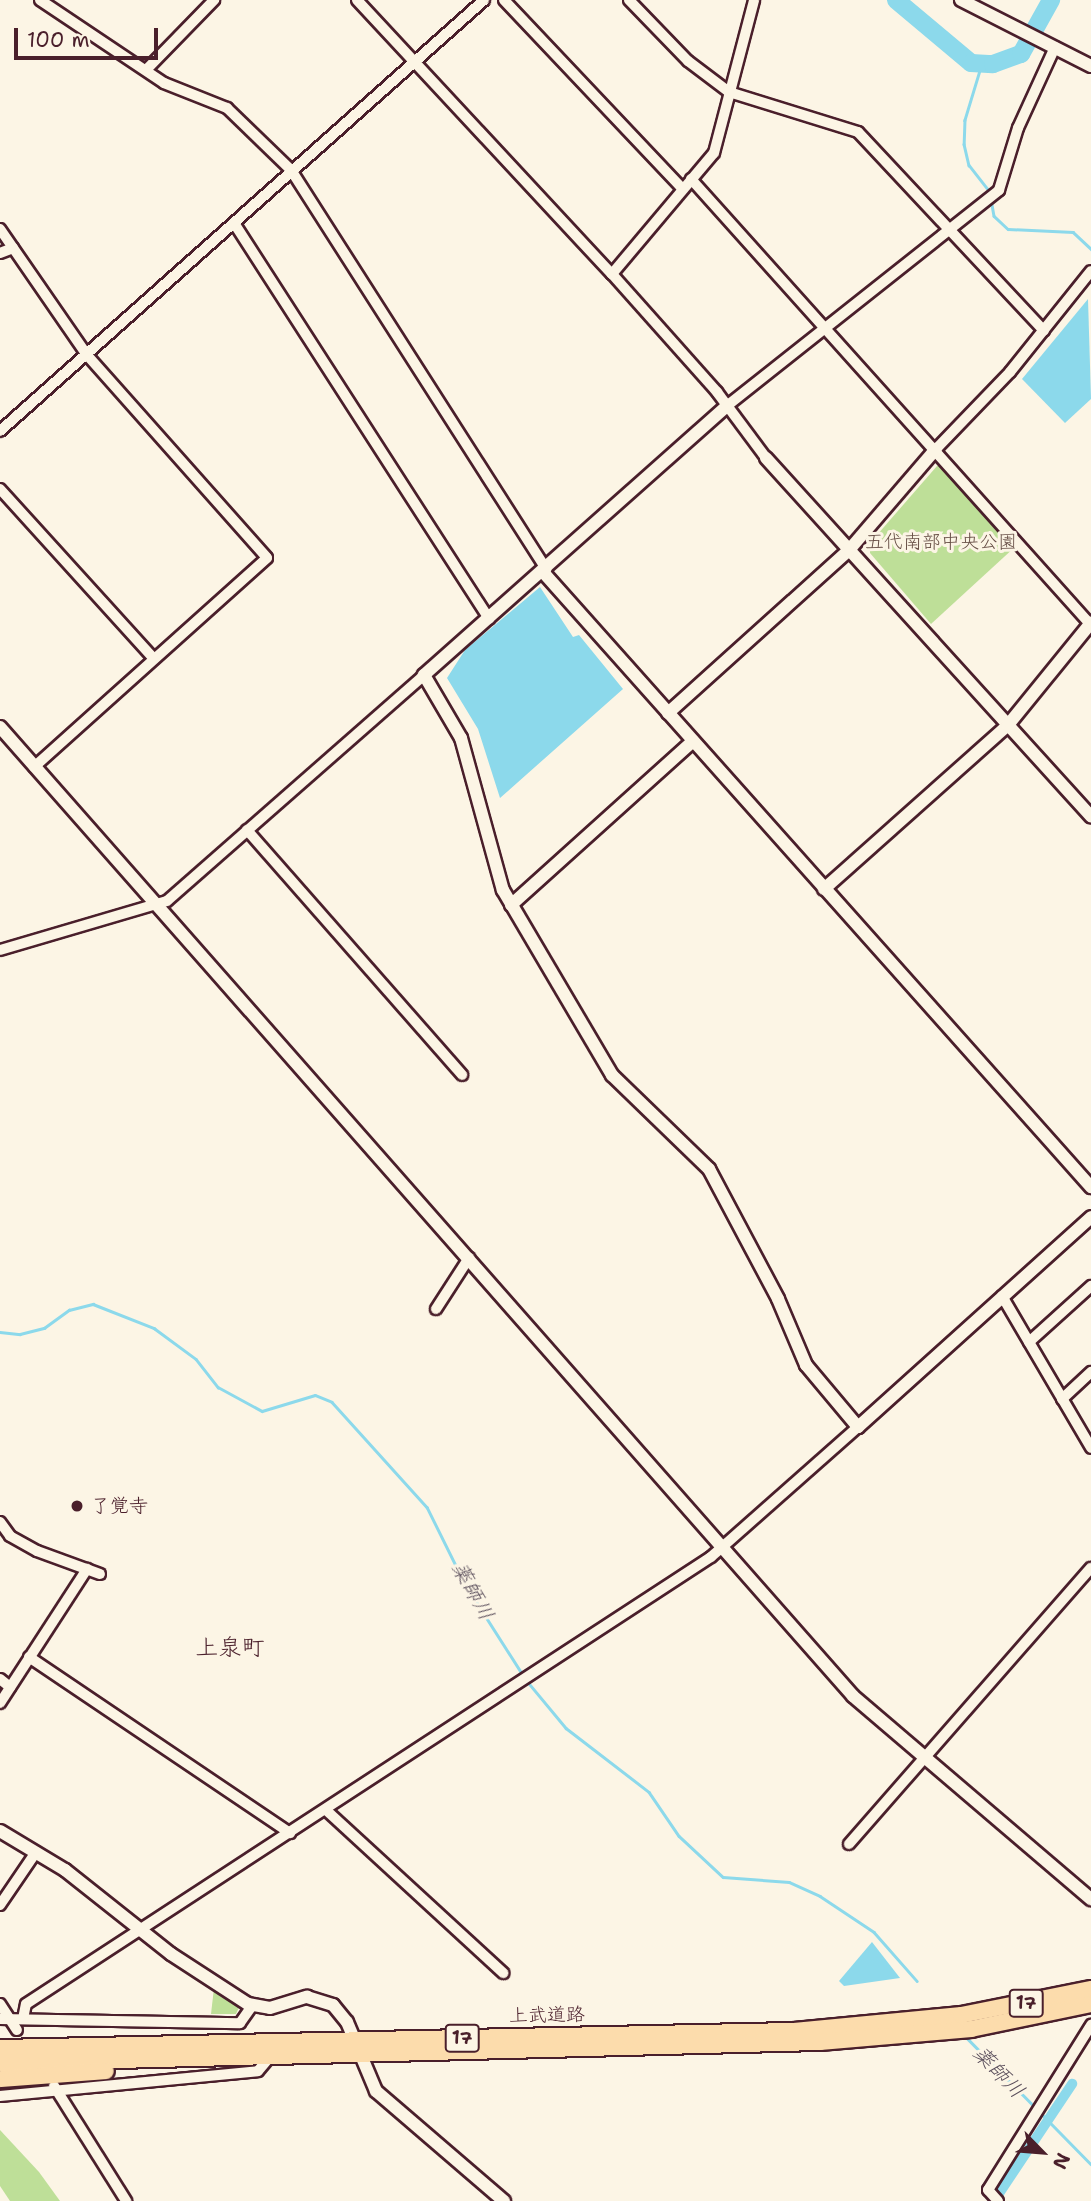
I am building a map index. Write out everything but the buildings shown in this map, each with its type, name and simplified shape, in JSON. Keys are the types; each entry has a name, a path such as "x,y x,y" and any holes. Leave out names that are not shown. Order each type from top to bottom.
{"highway":[{"name":"上武道路","path":"928,2026 961,2015 1091,1989"},
{"name":"上武道路","path":"0,2063 207,2052 762,2045 928,2026 971,2029 1091,2004"},
{"path":"0,2037 207,2052"},
{"name":"上武道路","path":"0,2048 207,2052 268,2059 356,2049"},
{"path":"0,2079 207,2052"}],"street":[{"path":"40,0 164,83 227,108 290,170 545,570 668,713 1091,1187"},
{"path":"146,70 173,37 214,0"},
{"path":"357,0 416,59 612,274 728,405 766,457 1091,817"},
{"path":"0,431 484,0"},
{"path":"505,0 683,189"},
{"path":"629,0 688,61 729,92 858,132 1044,331"},
{"path":"612,274 714,153 754,0"},
{"path":"961,0 1091,66"},
{"path":"0,950 160,906 545,570 728,405 824,326 986,204 996,193 1018,128 1055,47"},
{"path":"691,179 1091,624 1008,725 824,889"},
{"path":"234,223 489,619"},
{"path":"0,229 87,355 267,558 34,767"},
{"path":"0,253 13,248"},
{"path":"668,713 849,550 936,449 1088,283 1091,271"},
{"path":"0,489 154,659"},
{"path":"424,675 461,738 511,905 612,1075 709,1170 778,1299 806,1365 858,1427"},
{"path":"0,727 725,1545 853,1696 1091,1899"},
{"path":"511,905 693,741"},
{"path":"247,830 462,1075"},
{"path":"23,2019 26,2004 141,1932 725,1545 1091,1217"},
{"path":"436,1308 469,1258"},
{"path":"1029,1342 1091,1286"},
{"path":"1002,1296 1091,1448"},
{"path":"1062,1399 1091,1372"},
{"path":"0,1522 10,1536 37,1551 100,1574"},
{"path":"849,1844 1091,1568"},
{"path":"0,1703 87,1569"},
{"path":"29,1657 290,1833"},
{"path":"0,1679 10,1687"},
{"path":"326,1810 503,1973"},
{"path":"0,1831 36,1852 141,1932 252,2006 270,2008 307,1997 326,2001 343,2015 376,2091 503,2201"},
{"path":"0,1905 36,1852"},
{"path":"0,2004 5,2019 17,2030"},
{"path":"5,2019 240,2023 252,2006"},
{"path":"995,2198 988,2190 1091,2025"},
{"path":"0,2096 54,2086 258,2071 268,2059"},
{"path":"54,2086 126,2201"}],"green space":[{"name":"五代南部中央公園","path":"944,465 1016,546 931,624 870,553 870,543 937,466"},
{"path":"214,1988 240,2005 236,2014 211,2014"},
{"path":"0,2130 39,2172 60,2201 10,2201 0,2186"}],"water":[{"path":"1088,299 1091,399 1065,423 1022,379"},
{"path":"540,587 573,637 579,635 623,689 500,798 478,729 447,678 465,650"},
{"path":"872,1942 900,1978 844,1986 839,1981"}],"waterway":[{"path":"896,0 971,63 993,64 1021,54 1051,0"},
{"path":"982,64 965,120 964,144 969,165 990,192"},
{"path":"991,199 994,216 1008,229 1073,232 1091,249"},
{"name":"薬師川","path":"0,1332 20,1334 44,1328 69,1310 93,1304 154,1328 196,1359 218,1387 262,1411 315,1395 332,1402 427,1507 465,1584 523,1675"},
{"name":"薬師川","path":"527,1681 566,1728 649,1792 679,1836 723,1877 789,1882 820,1896 874,1932 917,1981"},
{"name":"薬師川","path":"966,2037 1091,2164"},
{"path":"994,2201 1072,2084"}],"place":[{"name":"了覚寺","path":"77,1506"}],"district":[{"name":"上泉町","path":"230,1647"}]}
